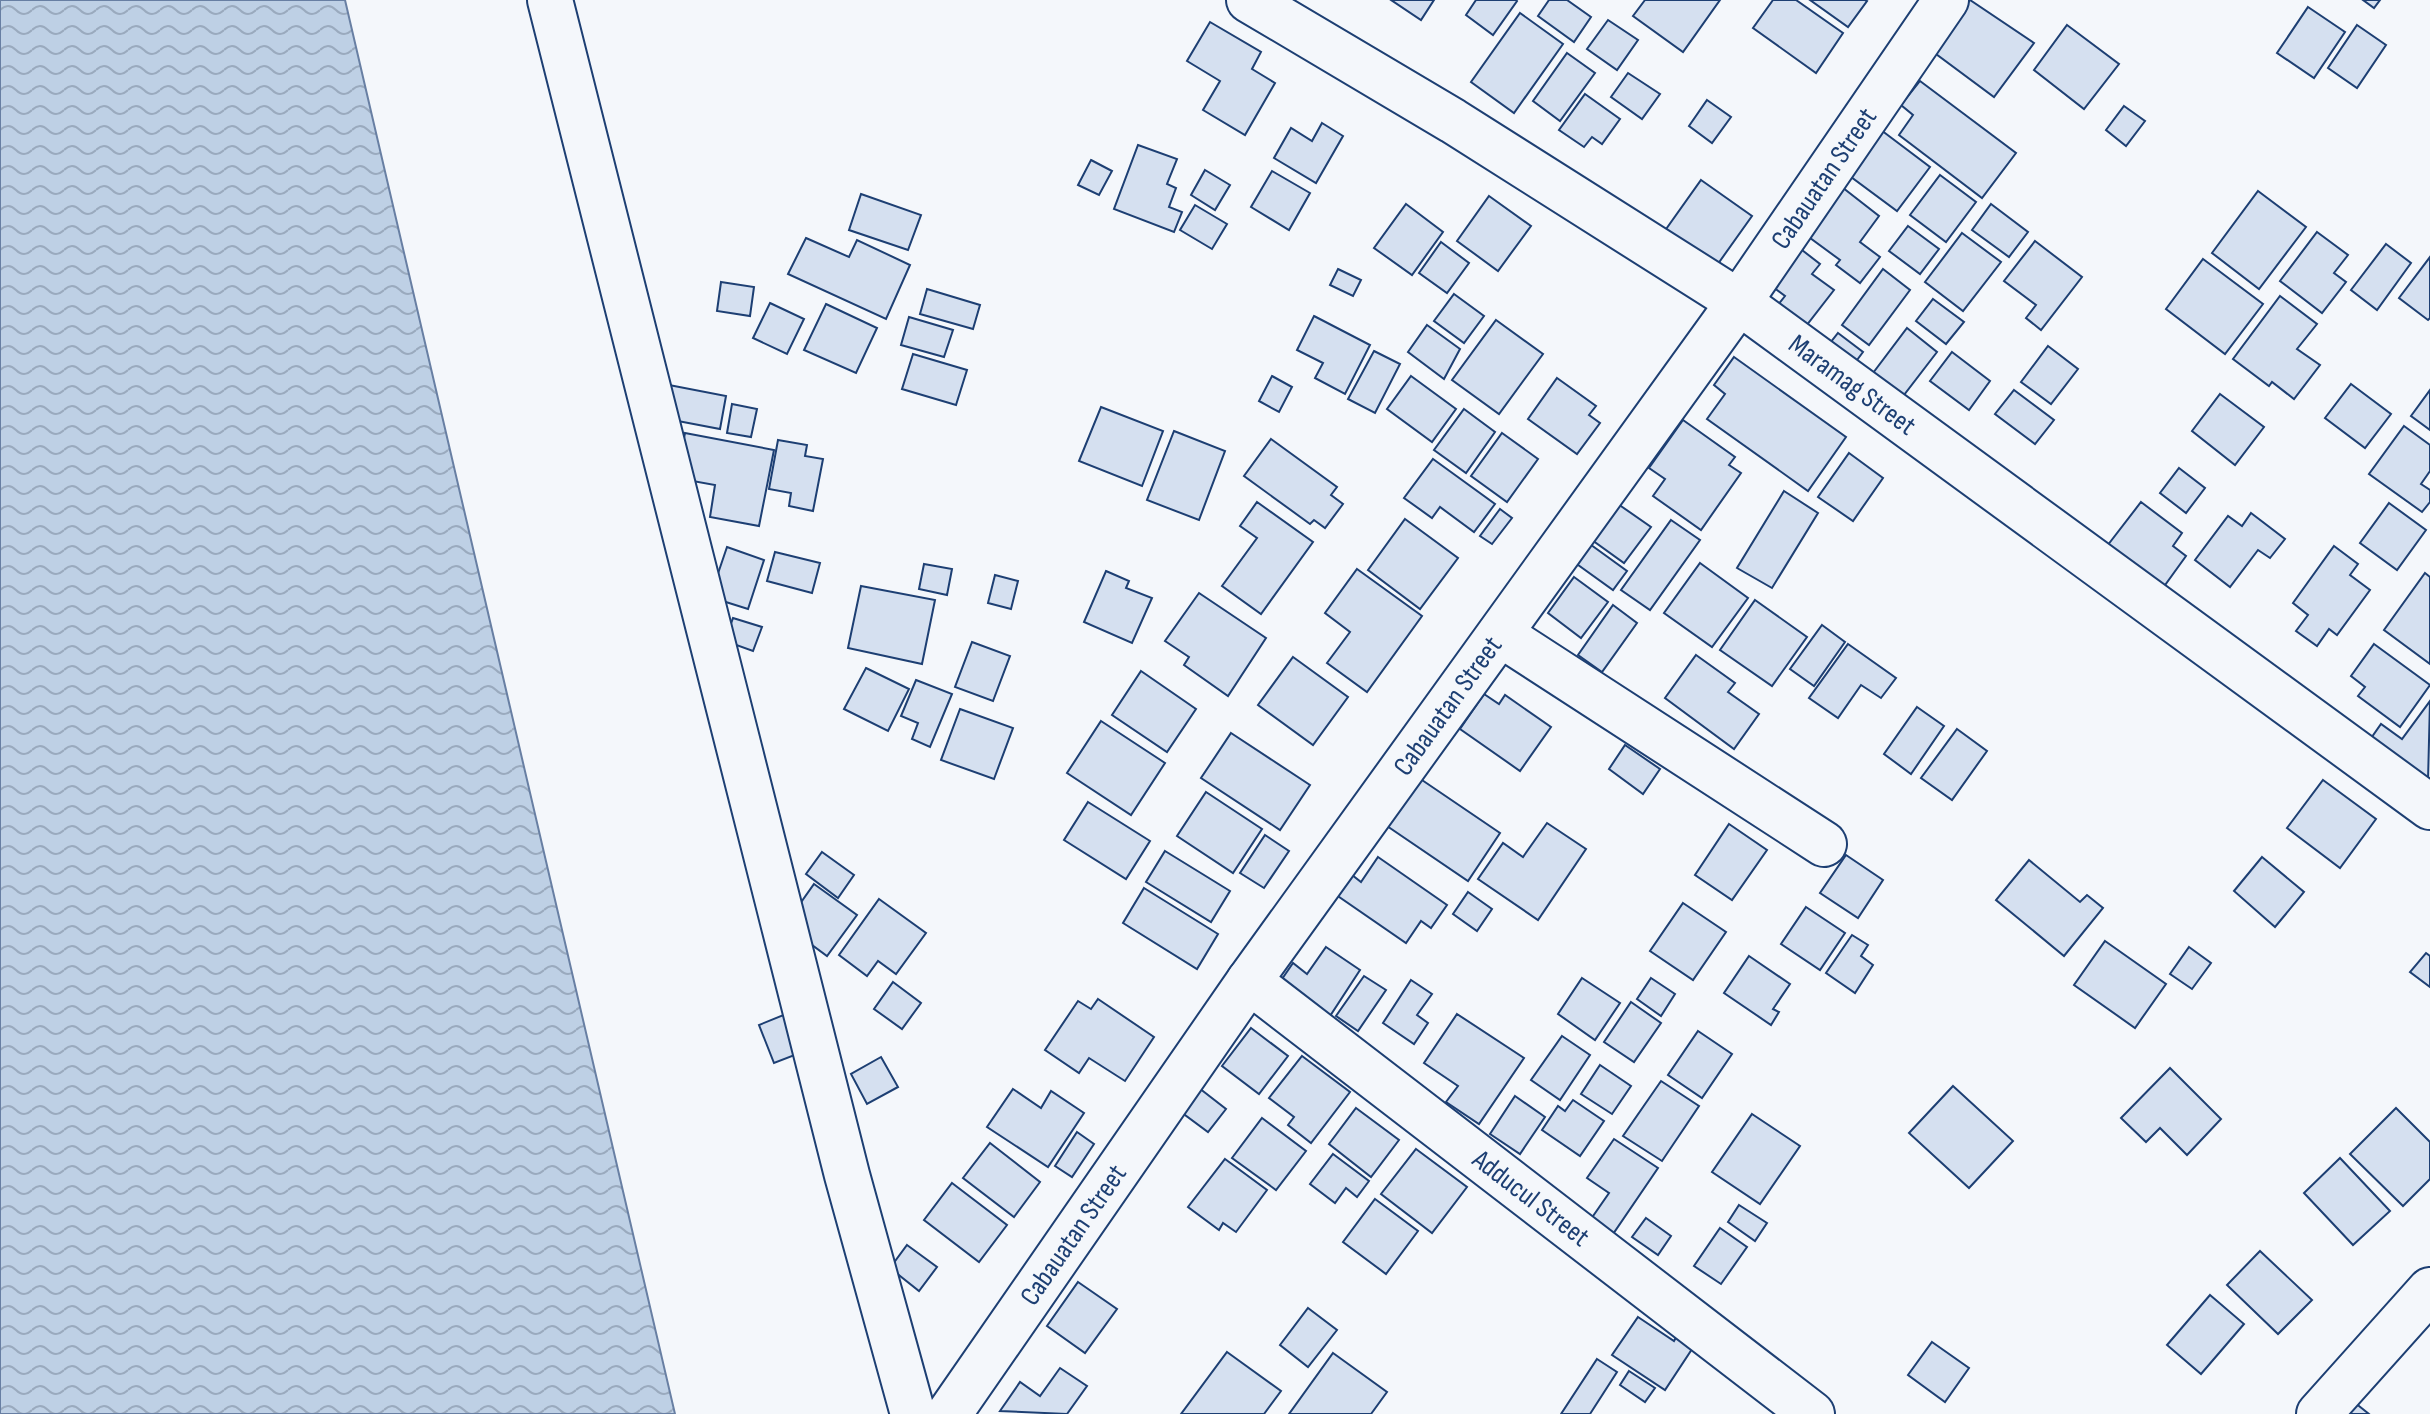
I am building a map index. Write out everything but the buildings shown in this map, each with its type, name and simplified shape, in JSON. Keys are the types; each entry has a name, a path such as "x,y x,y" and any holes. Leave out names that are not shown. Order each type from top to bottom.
{"street":[{"path":"550,0 847,1175 913,1414"},
{"name":"Maramag Street","path":"1249,0 1453,121 1739,302 2430,807"},
{"name":"Cabauatan Street","path":"949,1414 1249,981 1739,302 1946,0"},
{"path":"1500,634 1824,844"},
{"name":"Adducul Street","path":"1249,981 1812,1414"},
{"path":"2319,1414 2430,1290"}],"water":[{"path":"0,0 345,0 675,1414 0,1414"}]}
